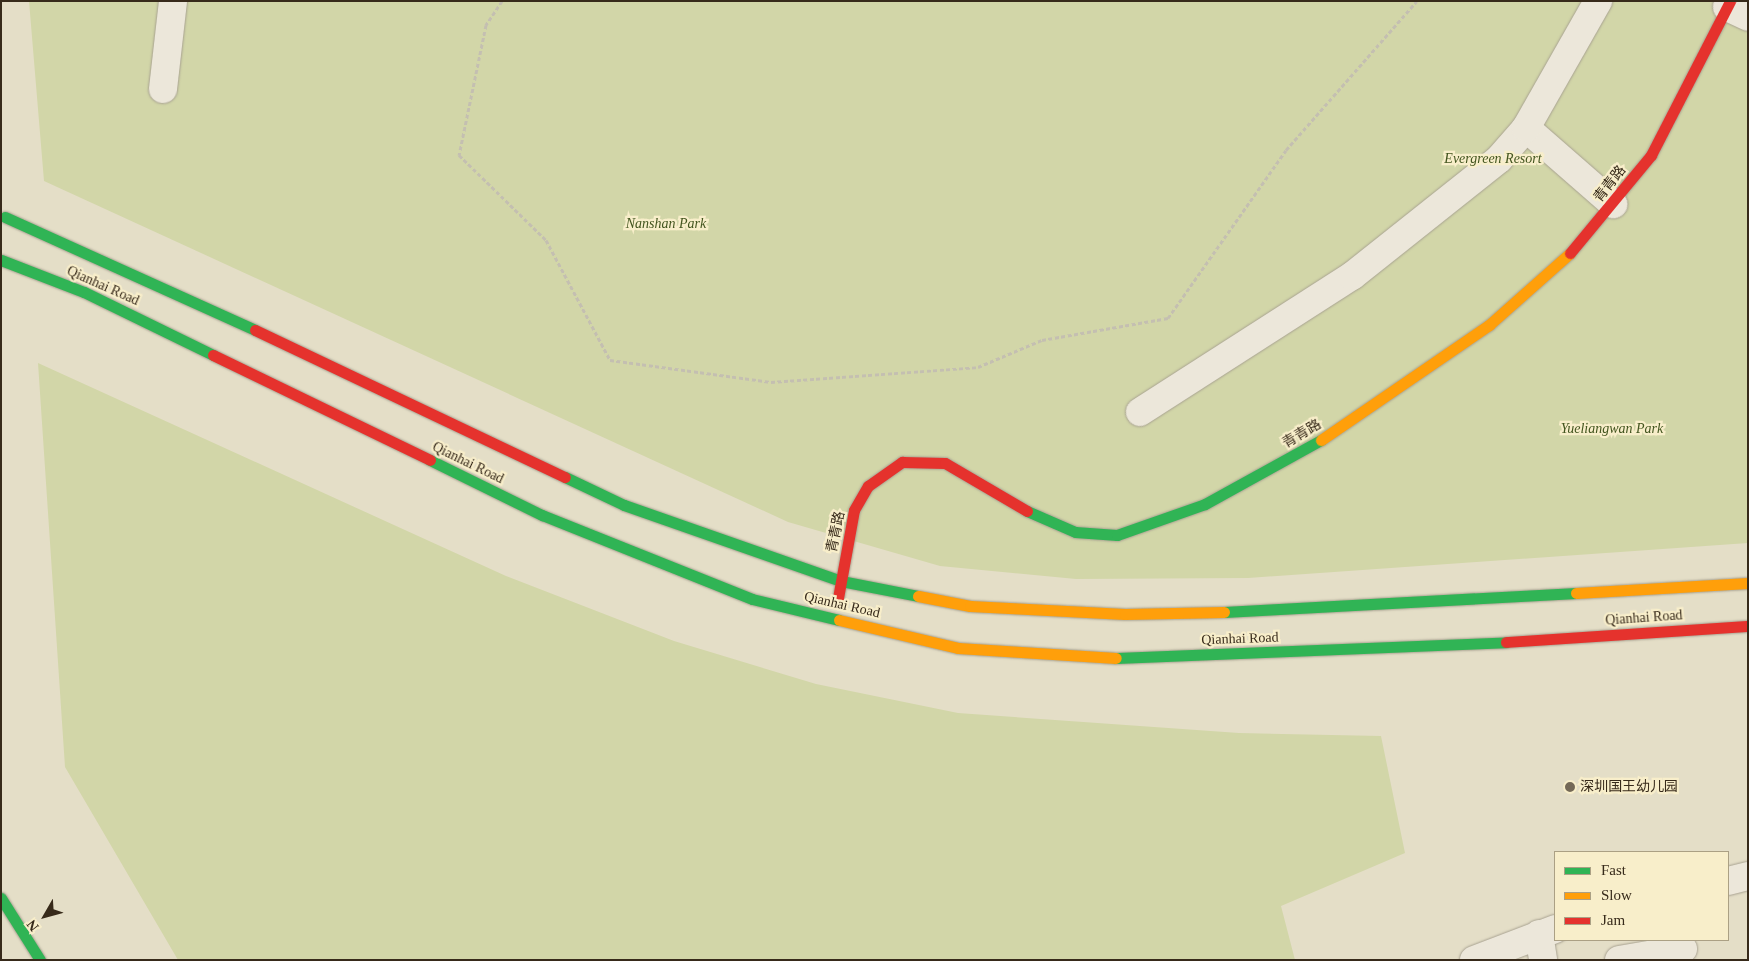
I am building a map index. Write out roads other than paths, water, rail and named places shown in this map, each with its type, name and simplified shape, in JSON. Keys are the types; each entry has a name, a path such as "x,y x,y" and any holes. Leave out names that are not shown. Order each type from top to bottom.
{"main road":[{"name":"青青路","path":"835,619 854,510 868,486 902,462 945,463 1046,522 1095,535 1148,527 1206,504 1327,438 1489,325 1551,272 1613,204 1651,155 1735,8"},
{"name":"Qianhai Road","path":"5,217 106,258 624,505 841,581 970,606 1125,614 1277,611 1748,583"},
{"name":"Qianhai Road","path":"1,260 84,292 542,516 752,599 958,648 1074,658 1453,646 1748,626"},
{"path":"1,898 40,960"}],"street":[{"path":"163,89 173,1"},
{"path":"1140,412 1352,276 1443,208 1526,128 1598,1"},
{"path":"1526,128 1613,204"},
{"path":"1729,881 1748,876"},
{"path":"1474,960 1546,941"},
{"path":"1619,960 1684,949"}],"place":[{"name":"深圳国王幼儿园","path":"1570,787"}],"park label":[{"name":"Evergreen Resort","path":"1493,159"},
{"name":"Nanshan Park","path":"666,224"},
{"name":"Yueliangwan Park","path":"1612,429"}]}
